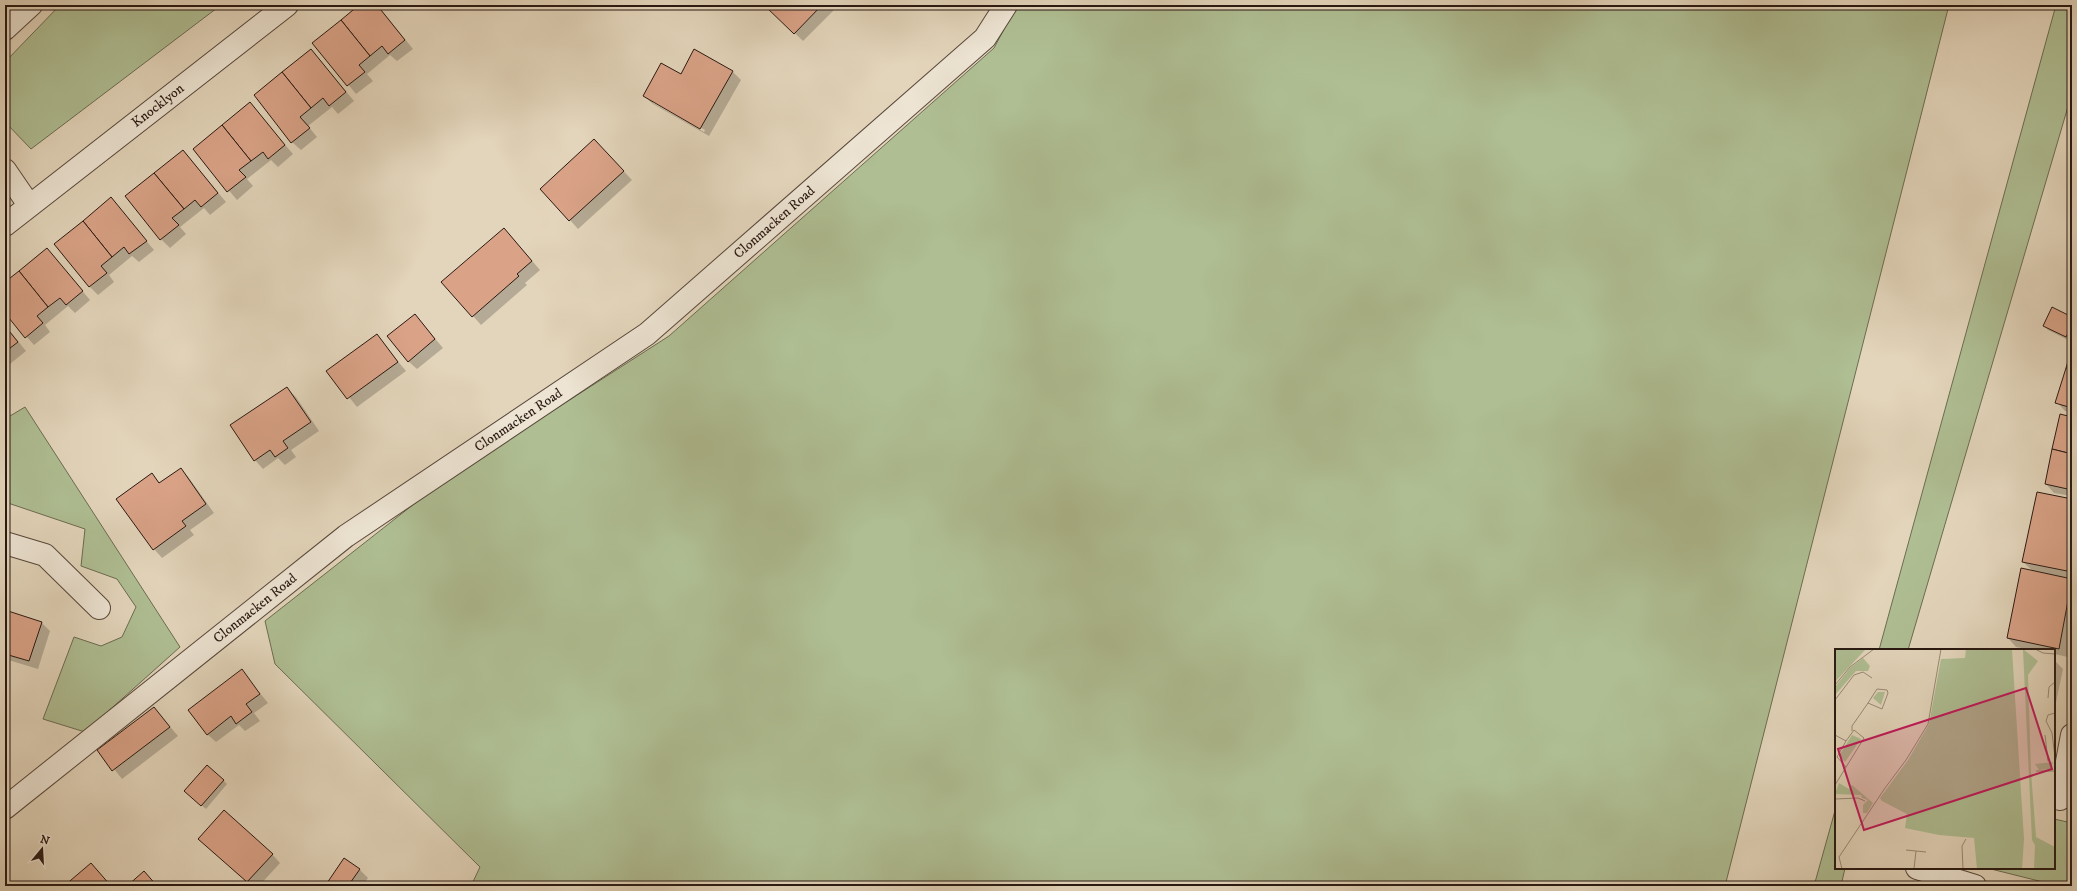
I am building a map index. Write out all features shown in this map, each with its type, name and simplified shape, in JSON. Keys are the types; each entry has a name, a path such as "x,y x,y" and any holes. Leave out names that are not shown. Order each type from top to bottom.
{"street":[{"path":"5,28 31,5"},
{"name":"Knocklyon","path":"5,225 287,5"},
{"name":"Clonmacken Road","path":"5,808 346,536 647,334 985,38 1006,5"},
{"path":"5,170 29,205"},
{"path":"5,543 45,555 99,608"},
{"path":"2060,799 2072,735"},
{"path":"1920,869 1975,886"}],"green space":[{"path":"60,5 221,5 31,149 5,122 5,62"},
{"path":"1017,5 1949,5 1725,886 471,886 480,867 275,664 265,621 442,482 669,336 994,48"},
{"path":"2056,5 2072,5 2072,93 1908,649 1879,649"},
{"path":"25,407 180,647 85,732 43,719 74,637 101,646 122,637 136,607 117,579 81,566 85,529 5,502 5,419"},
{"path":"1835,811 1835,869 1845,869 1841,886 1814,886"},
{"path":"2055,819 2072,823 2072,886 2059,886 1991,869 2055,869"}],"building":[{"path":"359,5 377,5 405,40 388,54 382,46 370,56 341,20"},
{"path":"764,5 822,5 794,34"},
{"path":"341,20 370,56 359,65 365,72 347,86 312,43"},
{"path":"311,49 346,92 329,106 323,98 311,108 282,72"},
{"path":"694,49 733,71 700,129 643,96 661,63 681,74"},
{"path":"282,72 311,108 300,117 310,128 291,143 254,95"},
{"path":"250,102 285,145 268,159 263,152 251,161 222,125"},
{"path":"222,125 251,161 239,170 246,177 227,192 193,149"},
{"path":"594,139 624,171 569,221 540,189"},
{"path":"183,150 218,193 201,207 195,200 184,209 154,173"},
{"path":"154,173 184,209 172,218 179,225 160,240 125,196"},
{"path":"111,197 147,241 129,254 124,247 112,257 83,221"},
{"path":"83,221 112,257 101,266 107,273 89,287 54,244"},
{"path":"504,228 532,261 517,274 519,276 472,317 441,282"},
{"path":"47,248 83,291 66,305 60,298 48,307 19,271"},
{"path":"19,271 48,307 37,316 43,323 25,338 5,313 5,282"},
{"path":"2052,307 2072,317 2072,325 2066,337 2043,326"},
{"path":"415,314 435,339 408,362 387,336"},
{"path":"5,326 18,342 5,352"},
{"path":"377,334 398,362 347,399 326,371"},
{"path":"2072,347 2072,370 2066,368"},
{"path":"2066,368 2072,370 2072,408 2055,403"},
{"path":"287,387 311,422 283,441 288,448 275,457 270,450 254,461 230,425"},
{"path":"2060,414 2072,417 2072,454 2052,449"},
{"path":"2052,449 2072,454 2072,490 2045,484"},
{"path":"181,468 206,504 182,521 186,526 153,550 116,499 152,473 159,483"},
{"path":"2037,492 2072,499 2072,572 2022,562"},
{"path":"2021,568 2072,579 2059,649 2007,638"},
{"path":"5,610 42,622 29,661 5,654"},
{"path":"242,669 260,694 246,704 252,712 236,724 231,716 207,735 188,710"},
{"path":"154,707 170,727 112,771 97,750"},
{"path":"207,765 224,780 201,806 184,791"},
{"path":"224,810 273,854 247,882 198,839"},
{"path":"344,858 360,869 348,886 325,886"},
{"path":"91,863 111,886 64,886"},
{"path":"144,871 157,886 127,886"}]}
